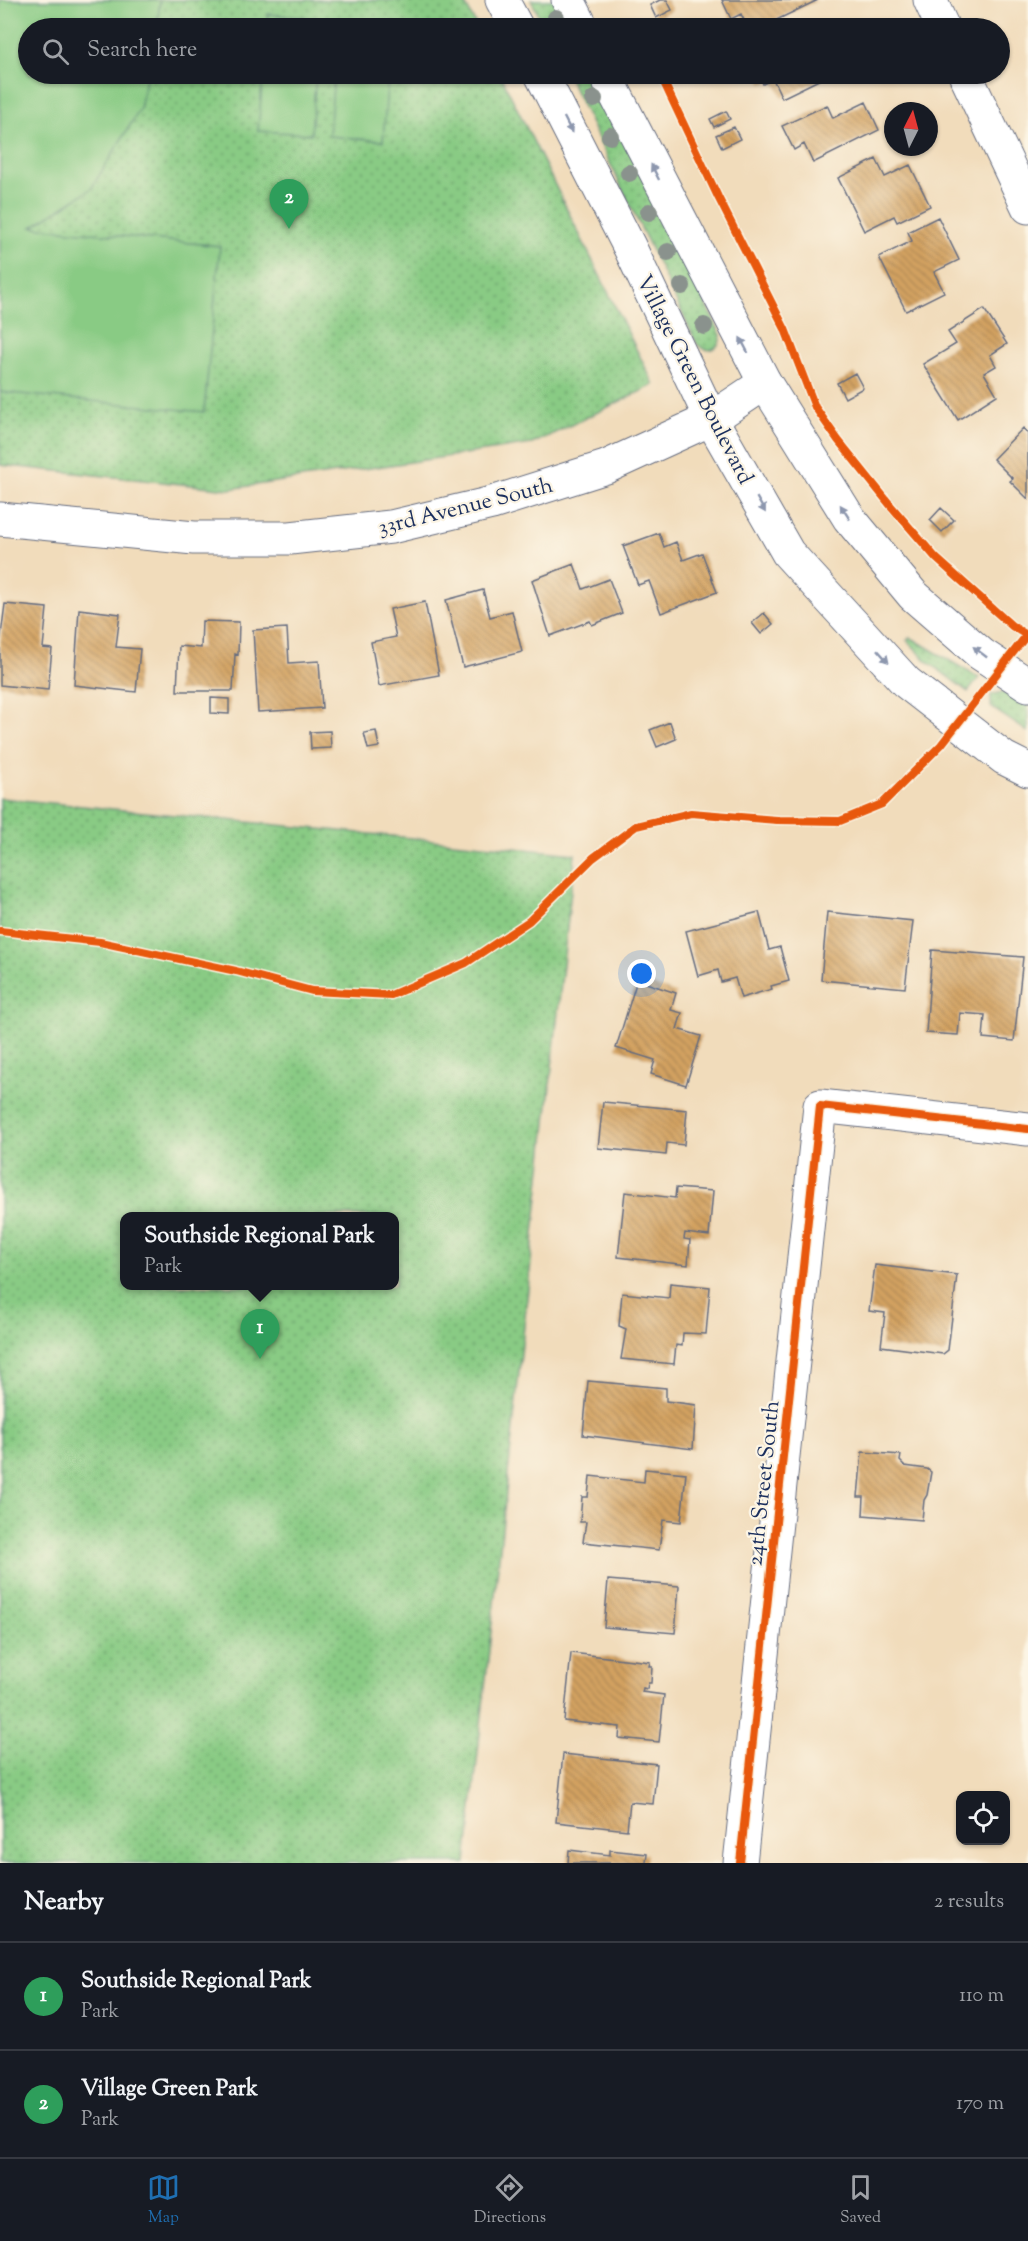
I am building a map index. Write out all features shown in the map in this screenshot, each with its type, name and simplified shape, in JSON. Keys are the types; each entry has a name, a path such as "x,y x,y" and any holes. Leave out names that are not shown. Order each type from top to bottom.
{"street":[{"path":"502,0 512,18"},
{"path":"567,0 577,18"},
{"path":"930,0 938,18"},
{"name":"Village Green Boulevard","path":"546,84 630,248 711,419 788,553 906,681 1004,758 1028,770"},
{"path":"610,84 765,383 849,518 913,595 981,654 1028,685"},
{"path":"970,84 1028,207"},
{"name":"33rd Avenue South","path":"0,519 194,538 290,537 391,527 492,503 606,467 711,419 765,383"},
{"name":"24th Street South","path":"740,1863 820,1106 1028,1129"}],"green space":[{"path":"0,0 463,0 473,18 18,18 18,84 505,84 654,385 532,444 229,489 0,465"},
{"path":"0,0 160,0 158,18 18,18 18,84 145,84 140,109 91,189 32,227 220,246 204,412 0,392"},
{"path":"531,0 557,0 566,18 540,18"},
{"path":"268,14 310,18 268,18"},
{"path":"262,84 315,84 311,134 258,131"},
{"path":"333,84 387,84 383,141 329,136"},
{"path":"572,84 598,84 721,335 719,344 713,349 706,349 697,344"},
{"path":"910,637 979,678 968,692 927,661 907,640"},
{"path":"1002,692 1028,706 1028,732 991,707 991,695"},
{"path":"0,798 575,854 466,1863 0,1863"}],"building":[{"path":"660,0 667,0 672,10 656,18 650,5"},
{"path":"722,0 818,0 781,18 743,18 741,14 731,18"},
{"path":"775,84 811,84 782,98"},
{"path":"866,102 879,130 813,163 804,144 794,150 782,126 827,105 833,118"},
{"path":"726,111 730,119 714,127 710,119"},
{"path":"734,127 740,139 722,148 716,135"},
{"path":"876,159 885,177 910,165 930,206 897,222 894,216 864,231 838,178"},
{"path":"938,217 959,260 934,272 944,292 906,311 879,257 912,241 908,232"},
{"path":"984,309 1007,344 990,355 996,366 984,373 997,395 958,420 923,364 956,344 948,332"},
{"path":"855,373 863,388 845,398 837,383"},
{"path":"1023,428 1028,434 1028,499 1010,481 1013,479 993,459"},
{"path":"941,508 954,520 942,532 930,520"},
{"path":"659,533 664,547 676,542 683,560 702,553 717,592 661,613 649,581 638,585 623,546"},
{"path":"574,564 583,589 609,579 622,613 592,625 590,621 550,636 532,580"},
{"path":"483,590 490,617 512,611 522,652 463,667 446,600"},
{"path":"425,602 439,675 379,686 371,642 396,637 390,609"},
{"path":"5,604 47,608 43,648 52,649 48,690 0,685 0,643"},
{"path":"79,609 120,614 116,647 140,649 136,692 74,685"},
{"path":"764,613 773,624 761,634 752,623"},
{"path":"202,621 239,622 238,655 235,654 233,691 177,691 179,646 201,648"},
{"path":"287,628 289,663 319,661 322,708 258,712 253,630"},
{"path":"211,698 229,699 229,714 211,713"},
{"path":"670,722 676,739 657,747 650,730"},
{"path":"330,731 331,748 311,749 310,732"},
{"path":"376,731 379,747 368,749 364,733"},
{"path":"759,912 769,950 780,947 789,981 771,986 772,989 741,998 735,978 721,982 718,970 698,976 686,931"},
{"path":"827,912 913,921 905,988 821,980"},
{"path":"932,950 1023,957 1014,1041 983,1038 985,1015 960,1013 958,1035 926,1033"},
{"path":"637,980 676,993 671,1010 682,1013 677,1029 701,1036 686,1085 651,1074 655,1060 616,1048"},
{"path":"603,1102 687,1110 684,1145 667,1143 666,1155 598,1148"},
{"path":"676,1188 713,1191 709,1236 685,1233 684,1239 690,1240 688,1265 618,1257 625,1192 675,1198"},
{"path":"875,1265 957,1275 948,1350 943,1354 881,1346 885,1313 869,1311"},
{"path":"670,1283 710,1287 706,1334 683,1333 682,1346 676,1345 674,1364 621,1359 626,1329 619,1326 622,1293 669,1298"},
{"path":"588,1381 666,1388 666,1401 696,1405 693,1449 583,1435"},
{"path":"862,1452 901,1455 900,1461 905,1466 927,1469 931,1472 922,1520 863,1515 864,1497 858,1497"},
{"path":"645,1469 686,1473 681,1522 663,1520 659,1550 583,1542 586,1522 580,1522 582,1497 588,1497 590,1476 644,1482"},
{"path":"608,1580 679,1586 675,1633 604,1627"},
{"path":"571,1653 650,1662 649,1666 652,1666 651,1683 648,1683 647,1689 643,1688 642,1692 664,1695 659,1742 619,1738 620,1727 564,1721"},
{"path":"563,1754 657,1764 653,1804 630,1802 627,1830 556,1822"},
{"path":"569,1850 610,1855 610,1850 647,1854 646,1863 568,1863"}],"cycle path":[{"path":"665,84 718,197 785,329 815,407 838,440 936,558 1012,626 1028,636"},
{"path":"0,931 100,942 236,971 312,991 391,995 466,963 529,921 593,858 636,826 691,813 777,820 840,821 882,804 941,745 1026,636"},
{"path":"740,1863 820,1106 1028,1129"}],"place":[{"name":"Village Green Park","path":"289,229"},
{"name":"Southside Regional Park","path":"260,1359"}]}
